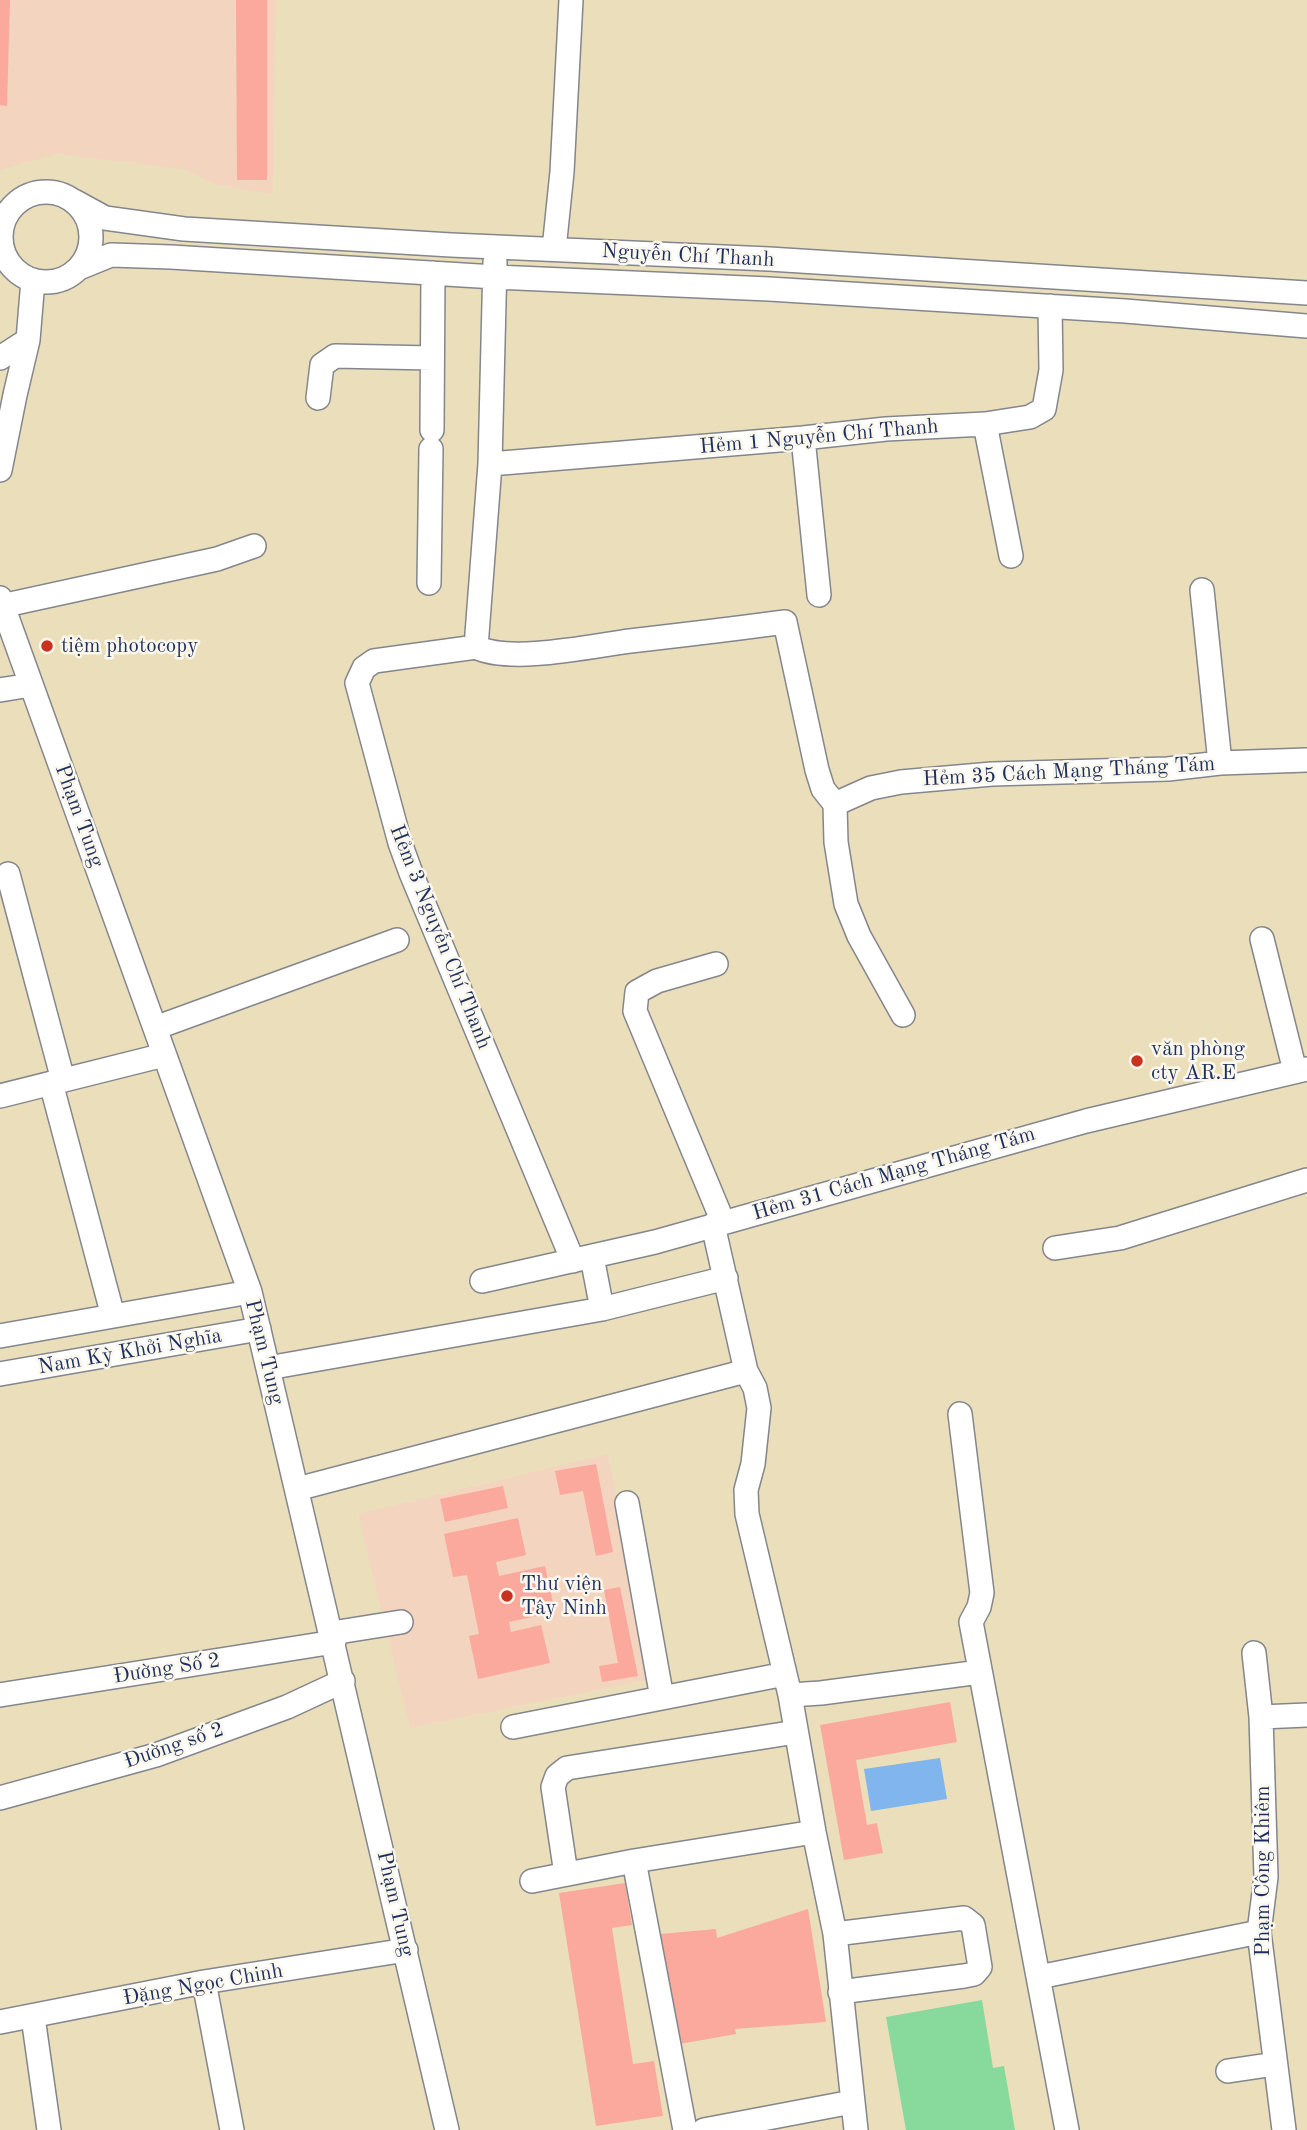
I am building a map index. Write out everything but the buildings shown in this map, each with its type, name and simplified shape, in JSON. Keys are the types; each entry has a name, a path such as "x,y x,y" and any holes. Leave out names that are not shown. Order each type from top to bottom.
{"street":[{"path":"554,249 566,107 571,0"},
{"path":"41,192 59,193 74,201 86,215 92,233 89,252 79,268 66,277 50,282 33,279 6,266 2,224 12,208 25,197 41,192"},
{"name":"Nguyễn Chí Thanh","path":"74,201 105,218 184,229 769,259 1307,293"},
{"path":"495,247 490,464 477,647 508,654 559,650 785,622 817,770 823,789 835,804 836,842 846,904 859,936 904,1015"},
{"name":"Nguyễn Chí Thanh","path":"79,268 111,255 769,289 1125,311 1307,326"},
{"path":"769,259 769,289"},
{"path":"429,583 433,273"},
{"path":"0,470 28,340 33,279"},
{"path":"1125,280 1125,311"},
{"name":"Hẻm 1 Nguyễn Chí Thanh","path":"490,464 886,429 985,424 1030,417 1044,409 1051,370 1050,306"},
{"path":"0,358 28,340"},
{"path":"318,398 322,365 335,356 432,358"},
{"path":"985,424 1011,556"},
{"path":"803,438 819,595"},
{"path":"1,602 218,559 254,546"},
{"path":"1202,590 1220,763"},
{"name":"Phạm Tung","path":"1,602 250,1292 447,2130"},
{"name":"Hẻm 3 Nguyễn Chí Thanh","path":"477,647 374,661 364,668 358,683 400,843 411,873 583,1259"},
{"path":"0,690 31,685"},
{"name":"Hẻm 35 Cách Mạng Tháng Tám","path":"835,804 871,788 901,782 992,774 1168,769 1220,763 1307,760"},
{"path":"8,874 113,1316"},
{"path":"1262,939 1301,1070"},
{"path":"155,1028 397,940"},
{"path":"716,964 657,981 637,992 635,1011 718,1224 726,1278 746,1371 755,1388 759,1408 753,1464 746,1490 747,1514 788,1685 835,1934 856,2130"},
{"path":"0,1096 164,1055"},
{"name":"Hẻm 31 Cách Mạng Tháng Tám","path":"482,1281 583,1259 718,1224 1086,1121 1301,1070"},
{"path":"1055,1248 1120,1238 1307,1180"},
{"path":"583,1259 602,1309"},
{"path":"268,1368 602,1309 726,1278"},
{"name":"Nam Kỳ Khởi Nghĩa","path":"0,1336 250,1292"},
{"name":"Nam Kỳ Khởi Nghĩa","path":"0,1374 259,1329"},
{"path":"297,1489 746,1371"},
{"path":"960,1414 982,1593 979,1607 971,1622 1067,2130"},
{"path":"627,1503 662,1698"},
{"name":"Đường Số 2","path":"0,1695 333,1638 401,1622"},
{"name":"Phạm Công Khiêm","path":"1254,1653 1261,1717 1266,1877 1259,1932 1284,2130"},
{"path":"513,1727 662,1698 788,1685 821,1693 980,1672"},
{"name":"Đường số 2","path":"0,1798 156,1755 287,1707 343,1681"},
{"path":"1261,1717 1307,1715"},
{"path":"566,1874 553,1787 557,1776 567,1768 796,1732"},
{"path":"532,1881 634,1861 814,1832"},
{"path":"634,1861 685,2130"},
{"path":"835,1934 964,1918 973,1924 980,1967 974,1974 964,1976 840,1992"},
{"path":"1039,1976 1259,1932"},
{"name":"Đặng Ngọc Chinh","path":"0,2022 204,1982 406,1950"},
{"path":"204,1982 226,2128"},
{"path":"33,2017 48,2130"},
{"path":"1228,2071 1275,2064"},
{"path":"704,2130 852,2102"}],"shaded area":[{"path":"0,0 276,0 273,194 216,185 184,169 57,154 0,170"},
{"name":"Thư viện Tây Ninh","path":"608,1454 653,1679 410,1728 358,1514"}],"green space":[{"path":"982,2000 993,2068 1004,2066 1015,2130 906,2130 886,2017"}],"water":[{"path":"940,1758 947,1799 871,1811 864,1769"}],"place":[{"name":"tiệm photocopy","path":"47,646"},
{"name":"văn phòng cty AR.E","path":"1137,1061"},
{"name":"Thư viện Tây Ninh","path":"507,1596"}]}
